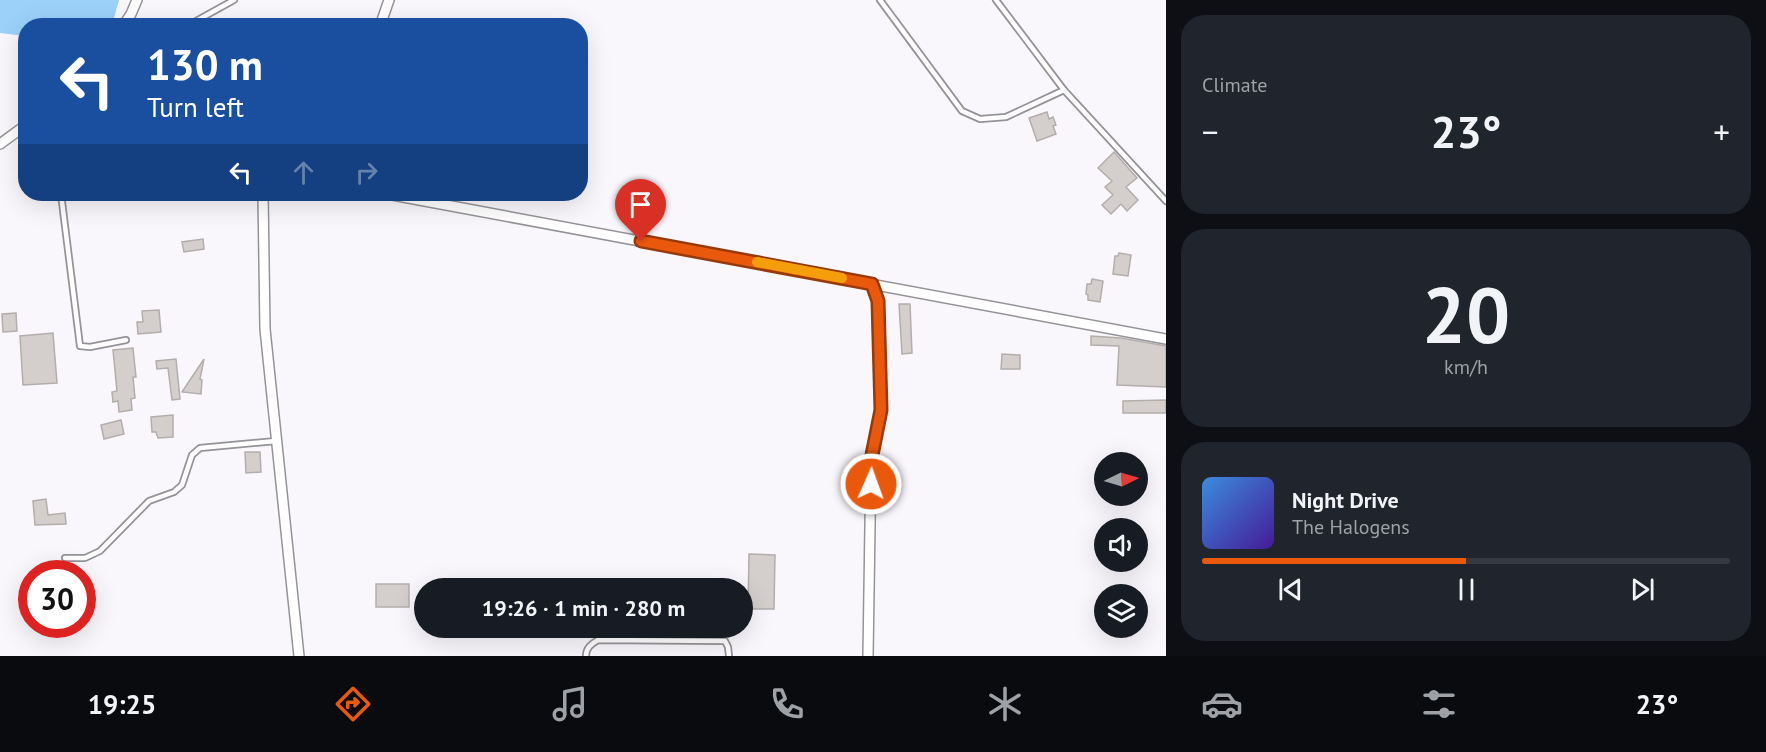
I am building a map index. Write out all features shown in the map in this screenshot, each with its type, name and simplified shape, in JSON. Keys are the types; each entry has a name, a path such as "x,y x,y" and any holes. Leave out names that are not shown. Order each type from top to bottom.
{"street":[{"path":"129,18 136,0"},
{"path":"383,18 389,0"},
{"path":"0,144 18,131"},
{"path":"262,201 265,329 298,656"},
{"path":"425,201 1166,339"},
{"path":"868,656 871,460 881,410 878,301 872,284"}],"lane":[{"path":"201,18 234,0"},
{"path":"880,0 962,111 980,119 1006,117 1064,90"},
{"path":"996,0 1064,90 1166,201"},
{"path":"62,201 80,346 90,347 126,340"},
{"path":"65,558 85,558 100,551 148,501 174,492 182,485 192,455 200,448 276,440"},
{"path":"586,656 586,651 591,644 598,640 725,641 729,656"}],"water":[{"path":"0,0 119,0 114,18 18,18 18,35 0,33"}],"building":[{"path":"1047,112 1049,119 1053,117 1056,134 1037,141 1029,118"},
{"path":"1114,152 1137,178 1126,187 1138,200 1127,211 1121,204 1111,214 1102,205 1113,195 1105,187 1112,181 1098,168"},
{"path":"203,239 204,249 184,252 182,242"},
{"path":"1119,253 1131,255 1128,276 1113,274 1115,256"},
{"path":"1092,279 1103,281 1100,302 1088,300 1087,284 1091,284"},
{"path":"899,304 910,304 912,353 902,354"},
{"path":"159,310 161,332 138,334 137,322 143,322 142,311"},
{"path":"16,313 17,331 3,332 2,314"},
{"path":"53,333 57,383 23,385 20,336"},
{"path":"1091,336 1121,338 1166,346 1166,387 1117,385 1119,346 1091,345"},
{"path":"133,348 136,377 133,377 135,398 131,399 132,410 119,412 118,401 113,402 112,392 117,391 113,350"},
{"path":"1002,354 1020,355 1020,369 1001,369"},
{"path":"176,359 180,399 172,400 168,368 157,369 156,361"},
{"path":"204,359 200,379 202,380 201,394 182,392"},
{"path":"1166,400 1166,413 1123,413 1123,401"},
{"path":"173,415 173,437 158,438 156,432 152,432 151,417"},
{"path":"121,420 124,434 104,439 101,425"},
{"path":"245,452 260,452 261,472 246,473"},
{"path":"46,499 48,515 65,513 66,524 35,525 33,501"},
{"path":"749,554 775,555 774,609 753,609 753,578 749,578"},
{"path":"376,584 409,584 409,607 376,607"}],"slow traffic":[{"path":"757,262 842,278"}],"route":[{"path":"641,241 872,284 878,301 881,410 871,460 871,484"}]}
